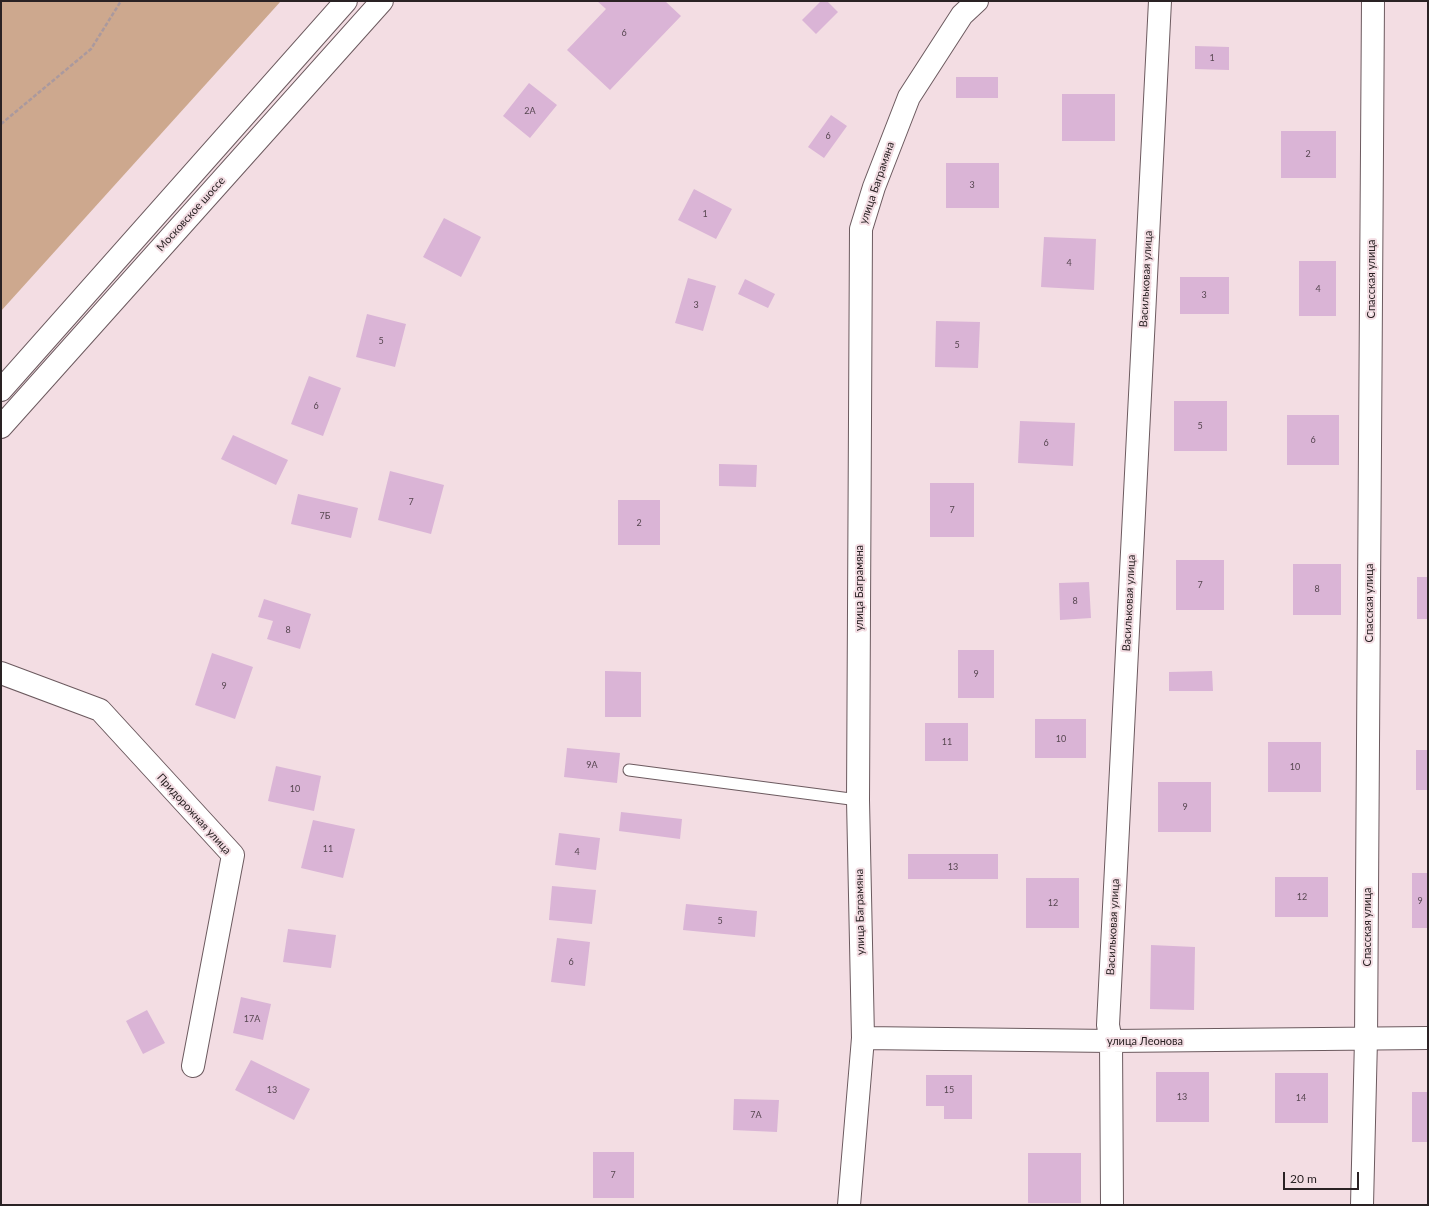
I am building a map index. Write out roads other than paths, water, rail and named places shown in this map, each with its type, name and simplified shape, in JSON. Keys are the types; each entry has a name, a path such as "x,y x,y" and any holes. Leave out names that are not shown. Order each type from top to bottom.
{"street":[{"path":"1,390 346,1"},
{"name":"Московское шоссе","path":"1,427 382,1"},
{"name":"улица Баграмяна","path":"849,1205 863,1038 858,800 861,229 874,186 909,97 962,15 977,1"},
{"name":"Васильковая улица","path":"1112,1205 1111,1041 1108,1025 1160,1"},
{"name":"Спасская улица","path":"1362,1205 1366,1039 1373,1"},
{"name":"Придорожная улица","path":"1,672 100,710 233,854 193,1066"},
{"name":"улица Леонова","path":"863,1038 1111,1041 1428,1038"}],"lane":[{"path":"629,770 858,800"}]}
